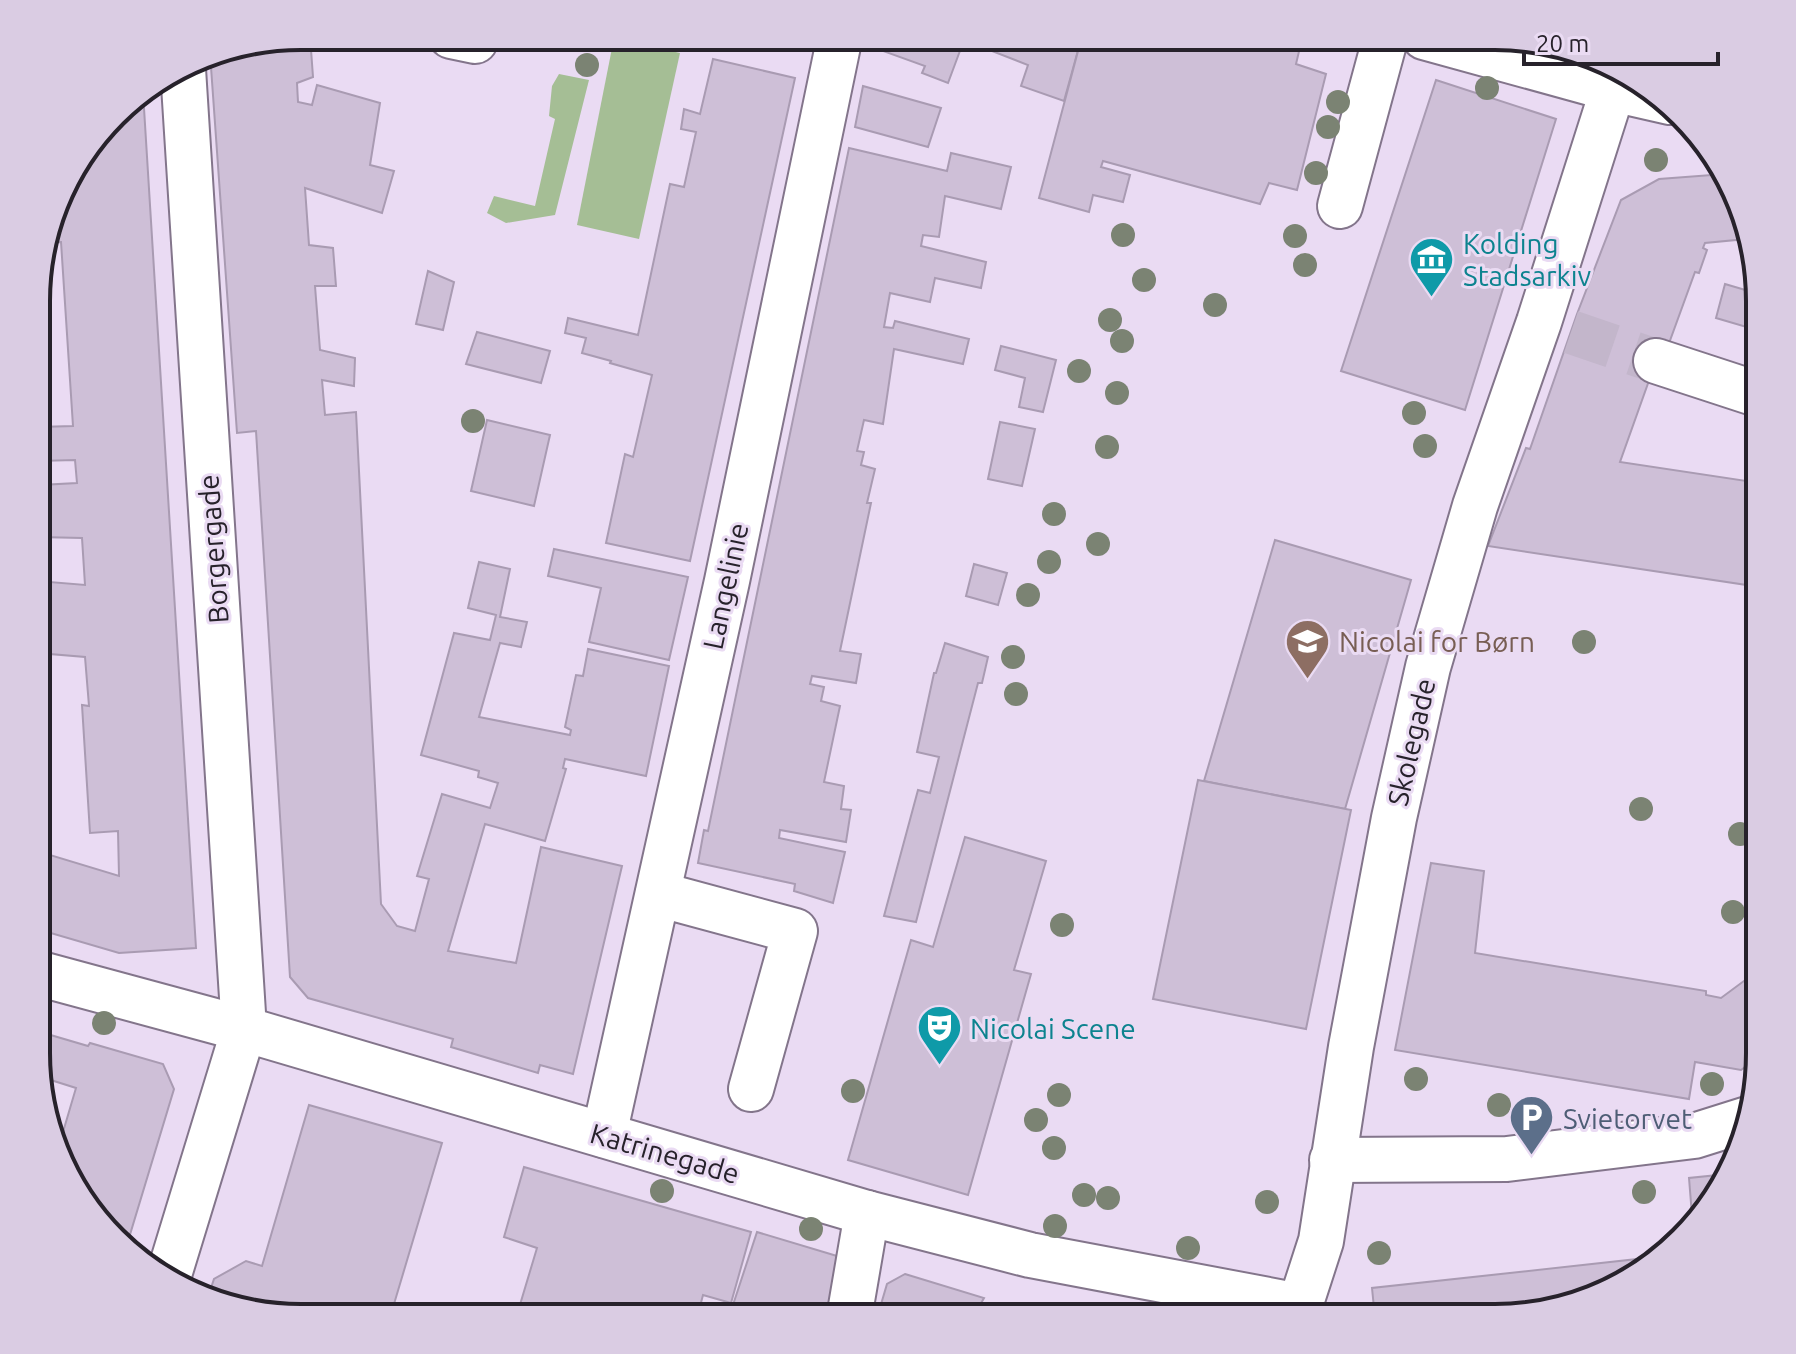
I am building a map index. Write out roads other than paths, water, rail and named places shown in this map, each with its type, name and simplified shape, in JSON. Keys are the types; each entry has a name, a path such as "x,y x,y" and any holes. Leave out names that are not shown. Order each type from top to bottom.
{"street":[{"name":"Langelinie","path":"604,1135 727,581 837,50"},
{"path":"1340,206 1382,51"},
{"path":"1475,51 1639,95"},
{"name":"Borgergade","path":"184,79 244,1029"},
{"name":"Skolegade","path":"1303,1304 1321,1241 1351,1047 1391,833 1428,667 1475,506 1539,322 1613,89"},
{"path":"1656,361 1746,390"},
{"path":"658,894 795,931 751,1089"},
{"name":"Katrinegade","path":"51,977 244,1029 867,1213 1030,1255 1262,1304"},
{"path":"171,1268 244,1029"},
{"path":"1332,1160 1507,1159 1694,1136 1735,1123"},
{"path":"851,1303 867,1213"}],"tunnel":[{"path":"1571,332 1656,361"}],"place":[{"name":"Kolding Stadsarkiv","path":"1432,298"},
{"name":"Nicolai for Børn","path":"1308,680"},
{"name":"Nicolai Scene","path":"939,1067"},
{"name":"Svietorvet","path":"1532,1157"}]}
